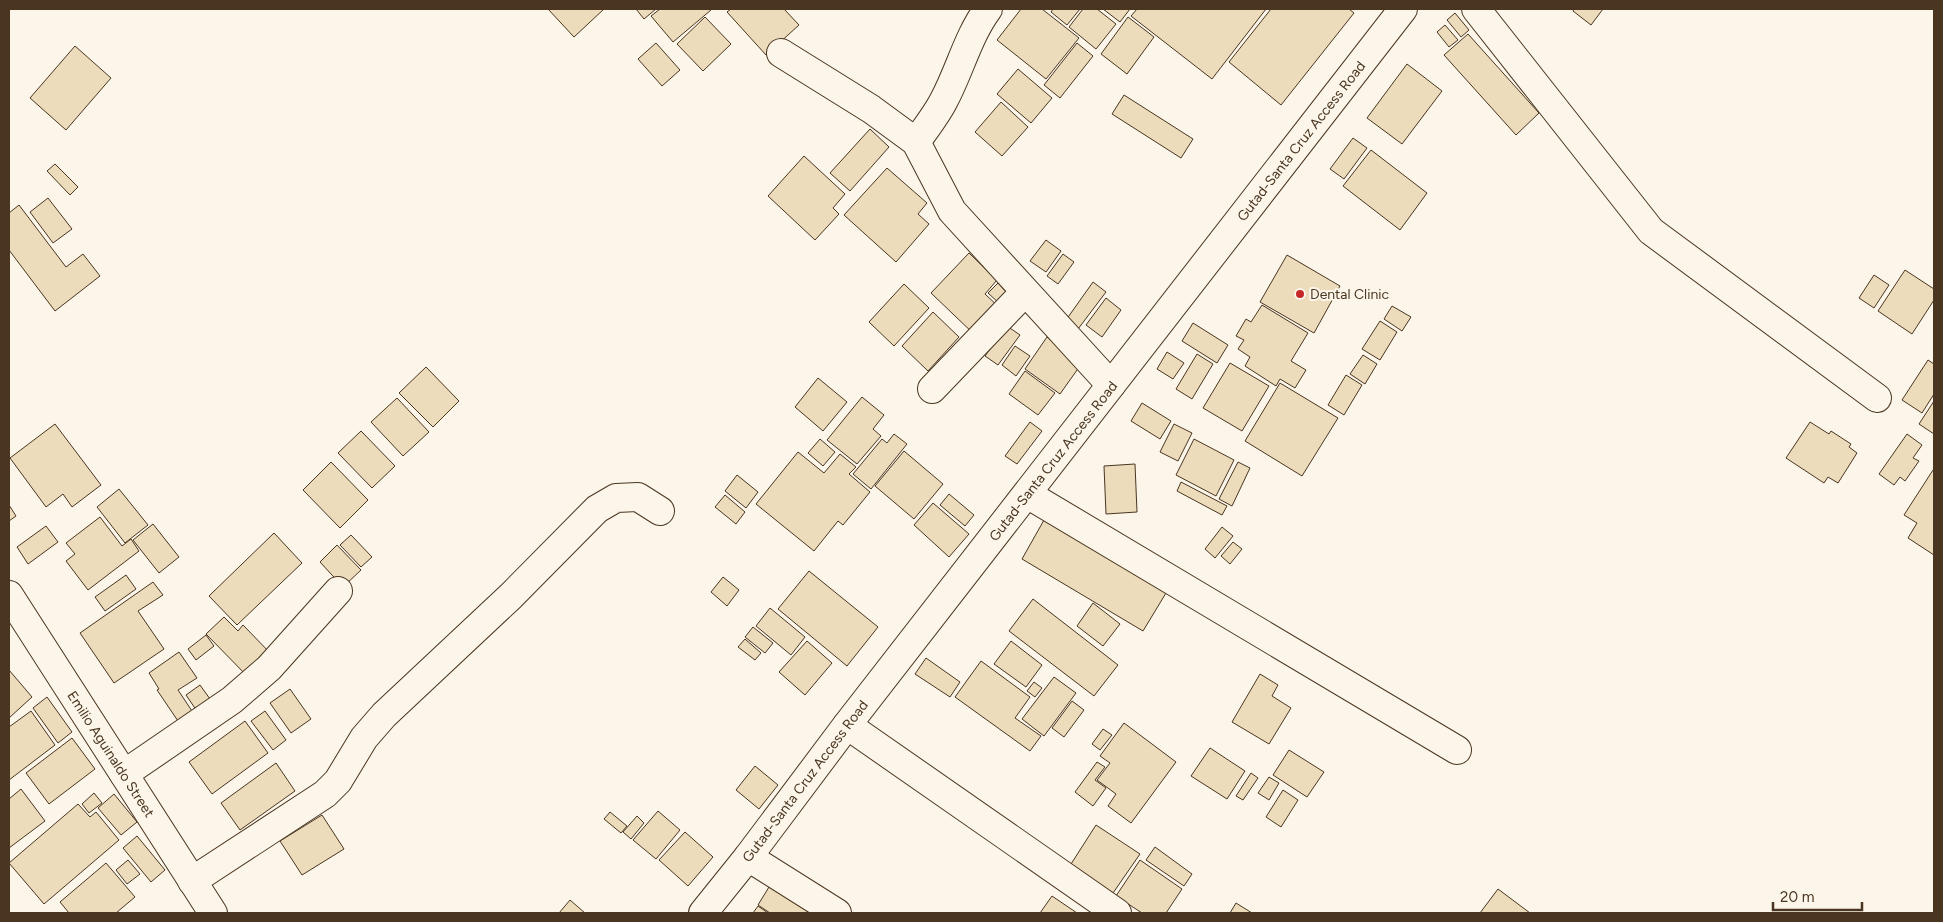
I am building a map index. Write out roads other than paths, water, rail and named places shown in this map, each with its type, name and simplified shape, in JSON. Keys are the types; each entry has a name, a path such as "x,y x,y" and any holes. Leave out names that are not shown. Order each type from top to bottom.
{"street":[{"path":"916,142 944,101 971,36 988,9"},
{"name":"Gutad-Santa Cruz Access Road","path":"703,913 1403,9"},
{"path":"1476,9 1651,231 1877,398"},
{"path":"781,53 872,109 916,142 952,211 1112,385"},
{"path":"932,389 1026,292"},
{"path":"1027,494 1456,750"},
{"path":"192,881 325,794 338,781 364,738 384,715 511,596 597,509 616,498 638,497 660,511"},
{"path":"124,774 232,700 269,668 338,591"},
{"name":"Emilio Aguinaldo Street","path":"9,596 213,913"},
{"path":"847,725 1117,913"},
{"path":"748,857 837,913"}],"place":[{"name":"Dental Clinic","path":"1300,294"}]}
